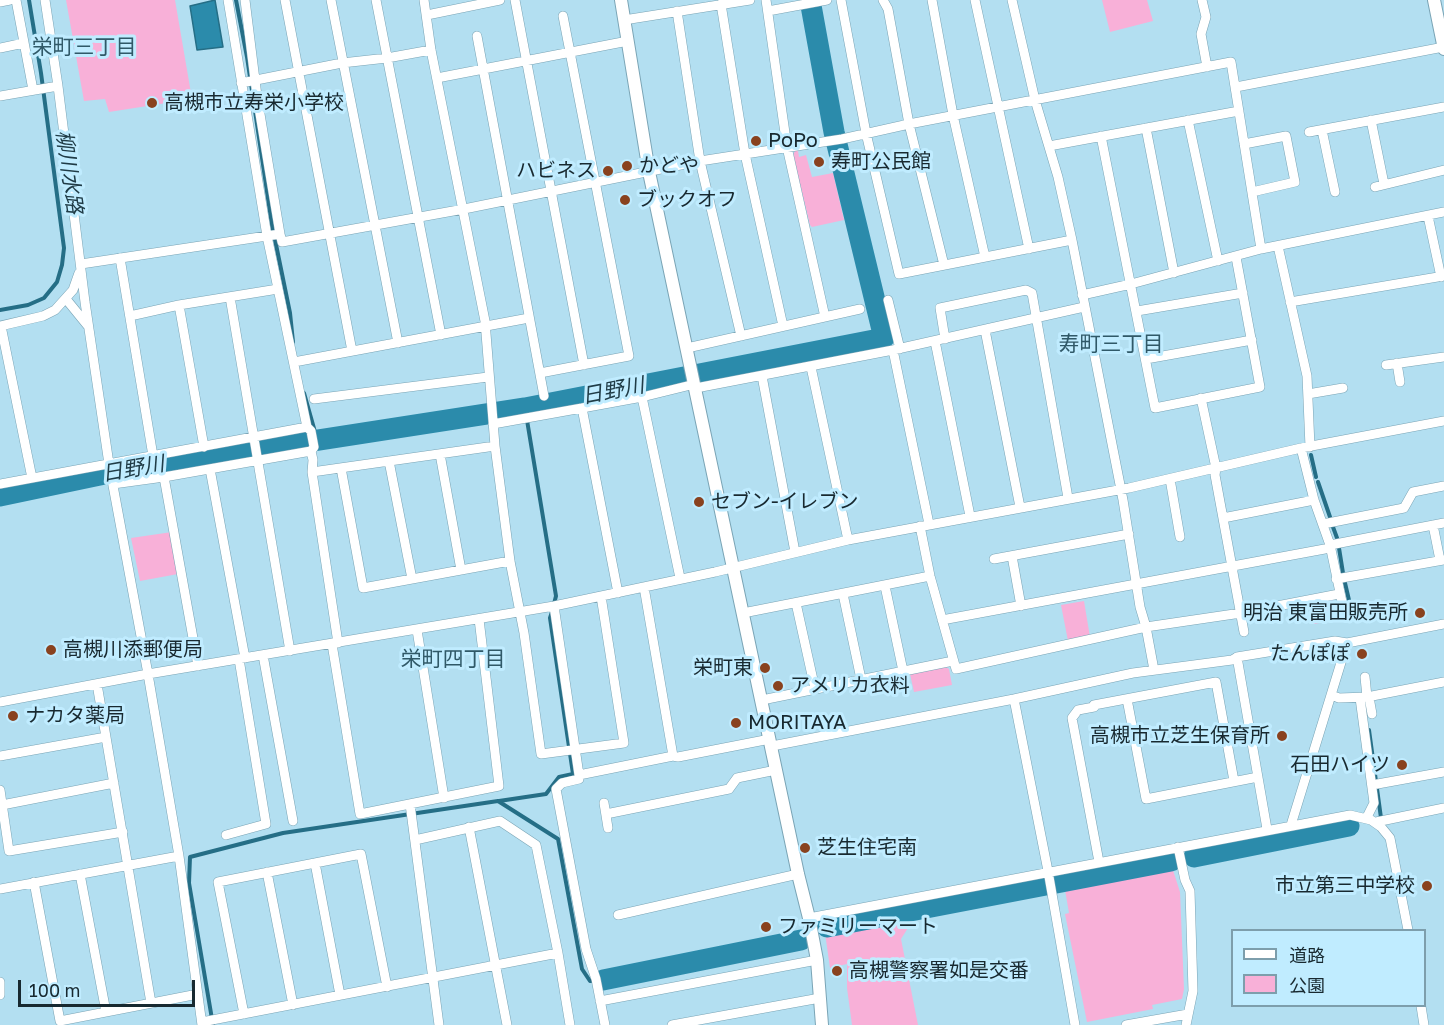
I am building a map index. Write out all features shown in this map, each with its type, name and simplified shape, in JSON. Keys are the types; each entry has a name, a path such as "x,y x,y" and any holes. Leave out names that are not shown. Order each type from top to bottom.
{"street":[{"path":"0,2 10,0"},
{"path":"16,0 33,90"},
{"path":"45,0 109,466 179,856 202,1024 558,953"},
{"path":"228,0 267,236 307,427 311,431 314,447 311,451 312,472 360,814 499,786 479,619"},
{"path":"244,0 282,242 507,201 700,161 842,139 953,115 1231,63 1260,249"},
{"path":"285,0 352,351"},
{"path":"331,0 398,343"},
{"path":"376,0 441,334"},
{"path":"424,0 431,50 464,209 485,326 495,446 510,561 541,754 624,743 601,596"},
{"path":"427,15 465,4 500,0"},
{"path":"514,0 584,365"},
{"path":"621,0 650,172 809,918 817,960 822,1025"},
{"path":"624,20 750,0"},
{"path":"766,0 787,147 825,317"},
{"path":"768,11 823,0"},
{"path":"841,0 866,133 899,274 1072,240"},
{"path":"883,0 888,9 909,124 944,265"},
{"path":"932,0 953,115 985,258"},
{"path":"975,0 1029,249"},
{"path":"1012,0 1035,100 1058,177 1072,240 1129,534 1140,607 1154,670"},
{"path":"1202,0 1206,17 1201,34 1207,67"},
{"path":"721,4 745,154 783,326"},
{"path":"1236,87 1444,48 1438,4"},
{"path":"677,11 700,161 741,336"},
{"path":"540,373 629,356 563,16"},
{"path":"477,36 544,396"},
{"path":"437,78 628,41"},
{"path":"0,48 24,43"},
{"path":"241,83 342,63 431,50"},
{"path":"0,96 58,86"},
{"path":"1310,132 1444,106"},
{"path":"1049,146 1239,111"},
{"path":"1188,120 1218,261"},
{"path":"1371,120 1379,185 1444,170"},
{"path":"1146,128 1174,273"},
{"path":"1322,130 1335,192"},
{"path":"1101,136 1155,408 1260,387 1236,257"},
{"path":"1245,144 1286,136 1295,183 1252,192"},
{"path":"1082,295 1260,249 1444,212"},
{"path":"1290,302 1442,277 1428,216"},
{"path":"81,264 280,234"},
{"path":"1278,246 1307,376 1306,448 1314,500 1330,546 1345,616"},
{"path":"120,258 153,456"},
{"path":"32,478 0,326 43,316 55,310 76,284 81,264"},
{"path":"130,316 278,289"},
{"path":"945,339 940,308 1026,290 1032,293 1068,498"},
{"path":"1137,311 1242,293"},
{"path":"230,297 290,651"},
{"path":"66,299 89,328"},
{"path":"888,300 925,525 930,576 956,669 1146,627 1241,613 1339,594"},
{"path":"179,306 204,447"},
{"path":"493,424 897,350 1084,307"},
{"path":"687,348 860,309"},
{"path":"294,362 529,318"},
{"path":"985,330 1020,507"},
{"path":"1146,359 1252,340"},
{"path":"935,341 970,516"},
{"path":"1386,365 1444,357"},
{"path":"1397,363 1400,382"},
{"path":"811,367 848,540"},
{"path":"762,376 795,552"},
{"path":"314,399 488,377"},
{"path":"1308,394 1343,388"},
{"path":"642,397 680,578"},
{"path":"1201,399 1216,468 1215,475 1244,632"},
{"path":"582,408 618,593"},
{"path":"0,702 148,674 554,606 848,540 1120,490 1306,448 1444,421"},
{"path":"0,484 109,466 307,427"},
{"path":"312,472 495,446"},
{"path":"113,482 164,477 311,451"},
{"path":"440,454 461,570"},
{"path":"390,461 412,579"},
{"path":"341,468 363,588 510,561"},
{"path":"210,469 242,659 266,824 226,835"},
{"path":"164,477 198,666"},
{"path":"1170,478 1180,537"},
{"path":"1323,524 1404,508 1413,492 1444,486"},
{"path":"1223,518 1314,500"},
{"path":"942,620 1233,566 1444,523"},
{"path":"1336,579 1442,560 1434,525"},
{"path":"994,559 1129,534"},
{"path":"1012,556 1021,606"},
{"path":"743,613 930,576"},
{"path":"885,586 903,671"},
{"path":"644,587 673,756"},
{"path":"843,594 861,680"},
{"path":"796,603 815,689"},
{"path":"554,606 579,775 579,779 562,783 556,789 586,948 596,979 605,1025"},
{"path":"579,775 673,756 678,758 1014,699 1154,670 1233,660 1237,657 1335,641 1347,643 1444,624"},
{"path":"417,630 444,798"},
{"path":"1292,825 1347,643"},
{"path":"263,655 293,821"},
{"path":"1237,657 1267,829"},
{"path":"762,700 953,661"},
{"path":"1365,677 1374,803 1366,818"},
{"path":"1099,862 1072,718 1078,710 1216,682 1234,781"},
{"path":"1331,695 1365,697 1444,682"},
{"path":"97,684 150,1003"},
{"path":"1365,697 1372,714"},
{"path":"1014,699 1075,1025"},
{"path":"1126,699 1146,799 1258,777"},
{"path":"0,756 106,737"},
{"path":"606,814 729,789 737,778 776,770"},
{"path":"1372,785 1444,771"},
{"path":"2,805 114,783"},
{"path":"686,786 688,797"},
{"path":"0,790 9,851 123,832"},
{"path":"603,803 608,828"},
{"path":"410,804 439,1025"},
{"path":"1376,822 1444,808"},
{"path":"809,918 1048,876 1099,862 1350,815 1376,822 1386,832 1392,845 1407,929"},
{"path":"416,840 500,821 536,845 570,1025"},
{"path":"469,827 507,1025"},
{"path":"1178,847 1185,880 1190,891 1193,991 1186,1025"},
{"path":"244,1014 218,882 361,854 387,987"},
{"path":"0,889 179,856"},
{"path":"315,863 340,995"},
{"path":"267,872 293,1005"},
{"path":"80,873 106,1012"},
{"path":"618,915 798,874"},
{"path":"34,882 60,1021 198,994"},
{"path":"600,1001 817,960"},
{"path":"0,982 0,995"},
{"path":"672,1025 820,998"},
{"path":"1421,1007 1424,1025"},
{"path":"1126,1025 1188,1014"}],"green space":[{"path":"66,0 175,0 192,99 109,112 105,99 84,101"},
{"path":"1102,0 1147,0 1153,21 1110,32"},
{"path":"795,151 798,151 799,157 806,155 812,177 833,173 844,220 812,227 810,225 793,155"},
{"path":"172,532 178,574 140,581 131,538"},
{"path":"1332,600 1336,603 1341,620 1312,624 1309,605"},
{"path":"1084,601 1090,637 1068,641 1061,605"},
{"path":"944,666 949,669 952,685 914,692 910,674"},
{"path":"1171,864 1180,892 1184,989 1182,999 1152,1005 1153,1009 1087,1022 1065,914 1069,913 1064,884"},
{"path":"912,913 913,920 901,939 918,1025 852,1025 847,988 847,964 830,968 825,933"}],"water":[{"path":"215,0 223,47 197,50 190,6"}],"waterway":[{"name":"柳川水路","path":"0,310 28,305 44,298 57,282 64,248 29,0"},
{"path":"236,0 247,57 272,225 290,313 293,342"},
{"name":"日野川","path":"0,496 119,471 525,408 884,338 834,132 810,0"},
{"path":"304,393 317,439"},
{"path":"525,408 556,596 554,604"},
{"path":"1311,455 1316,477"},
{"path":"1318,482 1330,517"},
{"path":"1333,527 1337,538"},
{"path":"1339,548 1343,573"},
{"path":"1345,583 1352,613"},
{"path":"499,801 546,794 559,777 573,774 550,618 552,612"},
{"path":"1369,730 1381,818"},
{"path":"213,1025 189,883 190,857 283,833 498,801 558,839 582,969 590,981 603,980"},
{"path":"1194,857 1349,826"},
{"path":"827,927 1171,861"},
{"path":"603,980 801,940"}],"place":[{"name":"高槻市立寿栄小学校","path":"152,103"},
{"name":"PoPo","path":"756,141"},
{"name":"寿町公民館","path":"819,162"},
{"name":"かどや","path":"627,166"},
{"name":"ハビネス","path":"608,171"},
{"name":"ブックオフ","path":"625,200"},
{"name":"セブン-イレブン","path":"699,502"},
{"name":"明治 東富田販売所","path":"1420,613"},
{"name":"高槻川添郵便局","path":"51,650"},
{"name":"たんぽぽ","path":"1362,654"},
{"name":"栄町東","path":"765,668"},
{"name":"アメリカ衣料","path":"778,686"},
{"name":"ナカタ薬局","path":"13,716"},
{"name":"MORITAYA","path":"736,723"},
{"name":"高槻市立芝生保育所","path":"1282,736"},
{"name":"石田ハイツ","path":"1402,765"},
{"name":"芝生住宅南","path":"805,848"},
{"name":"市立第三中学校","path":"1427,886"},
{"name":"ファミリーマート","path":"766,927"},
{"name":"高槻警察署如是交番","path":"837,971"}],"district":[{"name":"栄町三丁目","path":"84,47"},
{"name":"寿町三丁目","path":"1111,344"},
{"name":"栄町四丁目","path":"453,659"}]}
